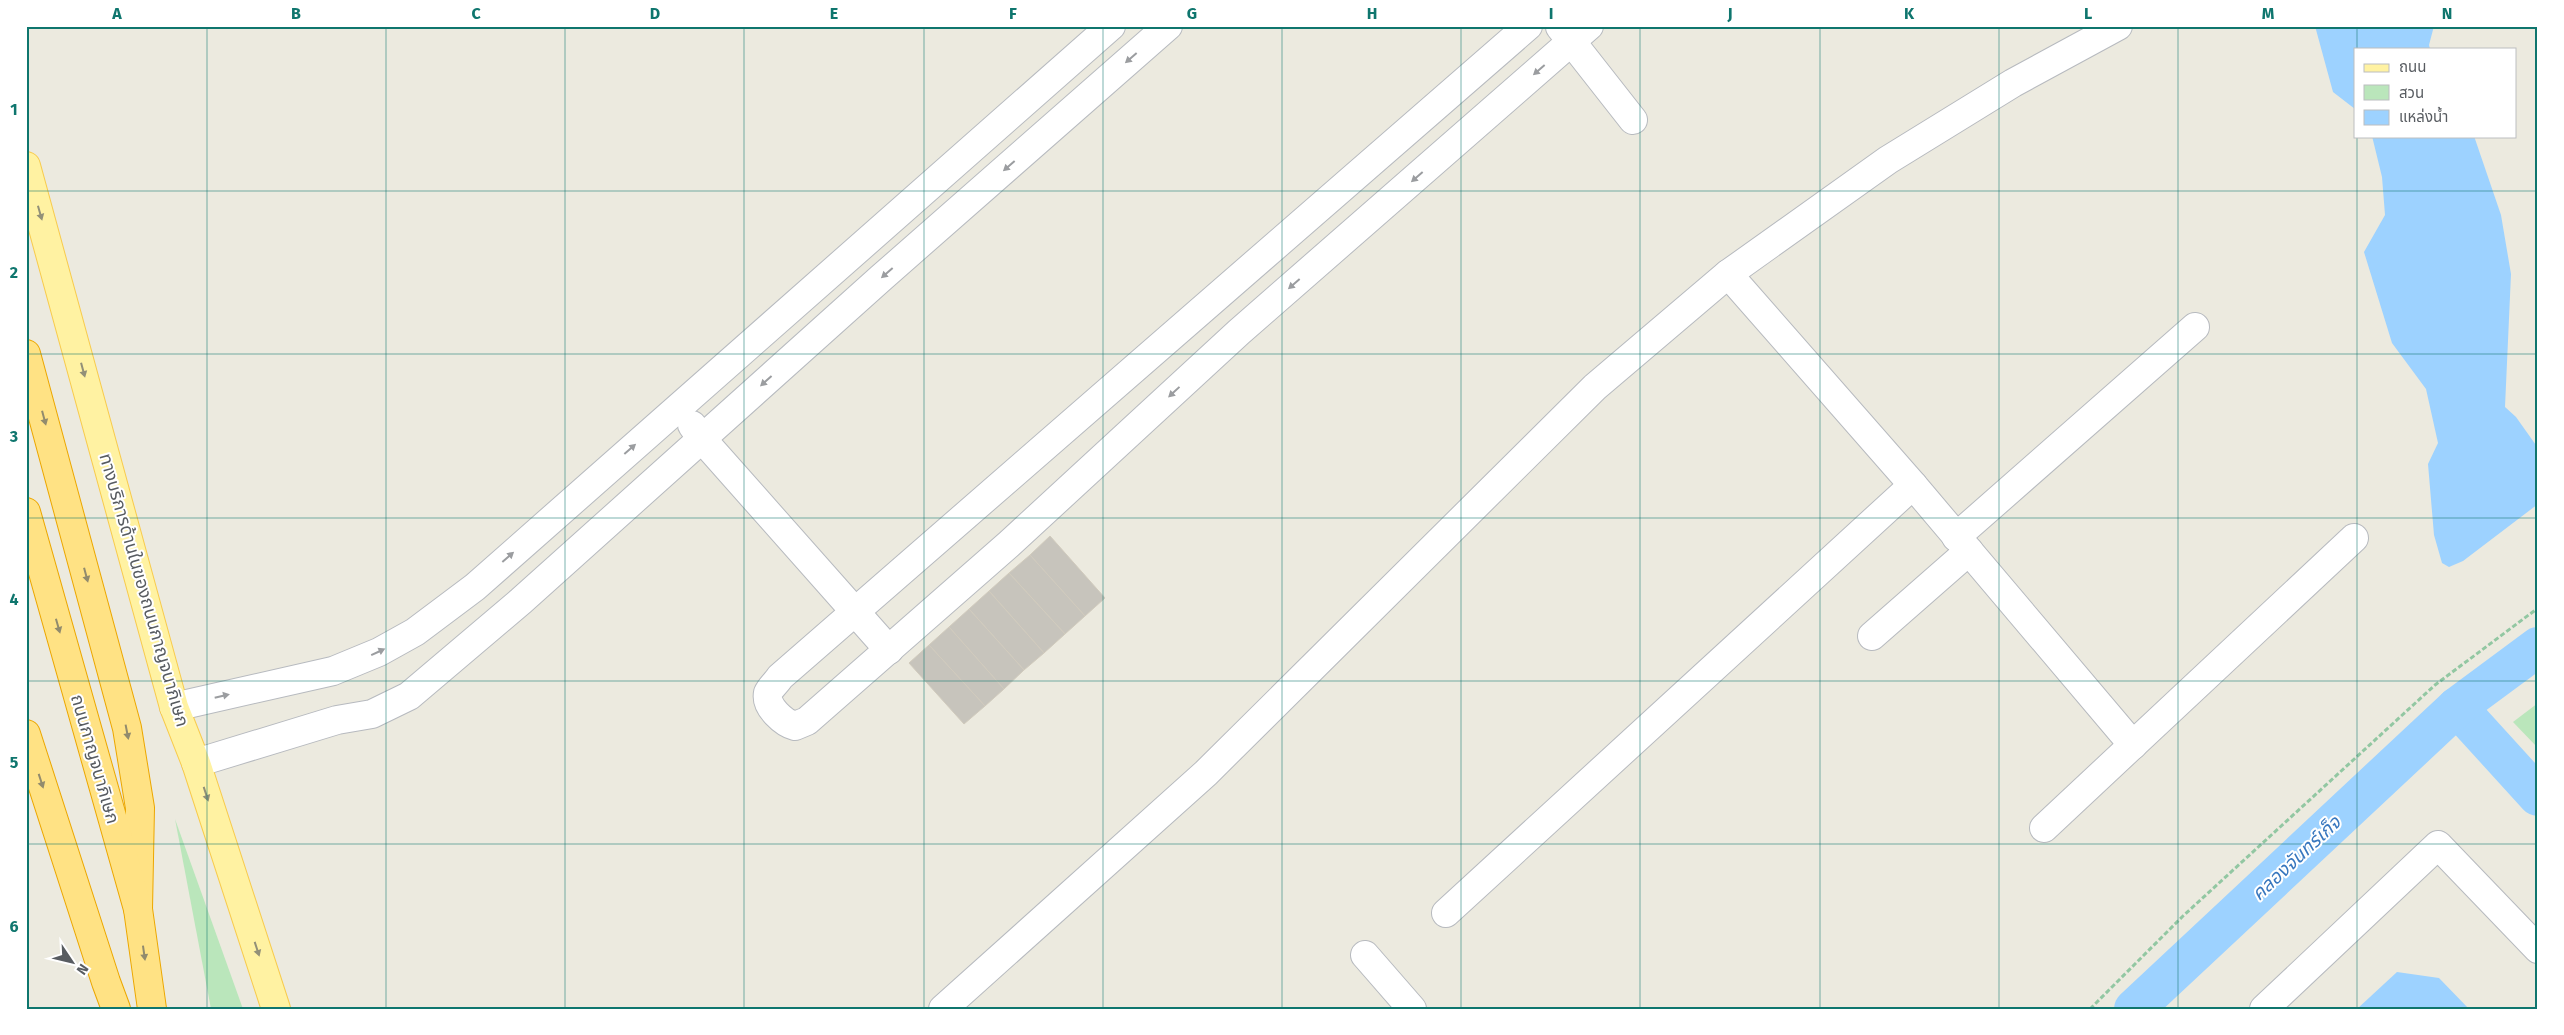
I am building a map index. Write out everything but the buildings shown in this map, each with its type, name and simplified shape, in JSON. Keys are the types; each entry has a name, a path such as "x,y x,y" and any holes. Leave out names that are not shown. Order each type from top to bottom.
{"highway":[{"path":"26,354 127,728 140,808 138,909"},
{"name":"ถนนกาญจนาภิเษก","path":"26,512 138,909 152,1009"},
{"path":"26,734 116,1009"}],"main road":[{"name":"ทางบริการด้านในของถนนกาญจนาภิเษก","path":"26,166 174,707 196,763 276,1009"}],"street":[{"path":"174,707 333,670 379,652 415,632 475,586 1111,26"},
{"path":"196,763 337,720 372,714 409,696 521,601 1168,26"},
{"path":"1528,26 780,677 769,692 768,698 773,710 786,724 795,726 807,721 1009,544 1239,332 1573,31 1633,120"},
{"path":"943,1009 1206,773 1595,387 1728,274 1888,160 2013,83 2118,26"},
{"path":"1728,274 1963,544 2133,744"},
{"path":"1872,636 1963,544 2195,327"},
{"path":"679,406 702,439 889,650"},
{"path":"1446,913 1912,485"},
{"path":"2044,828 2354,538"},
{"path":"2264,1009 2438,845 2538,949"},
{"path":"1365,955 1412,1009"}],"path":[{"path":"2090,1009 2183,916 2435,685 2538,608"}],"green space":[{"path":"2538,703 2538,748 2513,722"},
{"path":"175,819 243,1009 211,1009"}],"water":[{"path":"2315,26 2434,26 2430,48 2354,48 2354,108 2333,92"},
{"path":"2372,138 2475,138 2501,215 2511,274 2505,407 2516,417 2538,448 2538,504 2463,561 2449,567 2442,563 2434,535 2428,464 2438,443 2426,389 2392,343 2364,252 2385,215 2382,177"},
{"path":"2397,972 2439,978 2469,1009 2357,1009"}],"waterway":[{"name":"คลองจันทร์เก็จ","path":"2134,1009 2457,707 2538,647"},
{"path":"2457,707 2538,796"}]}
